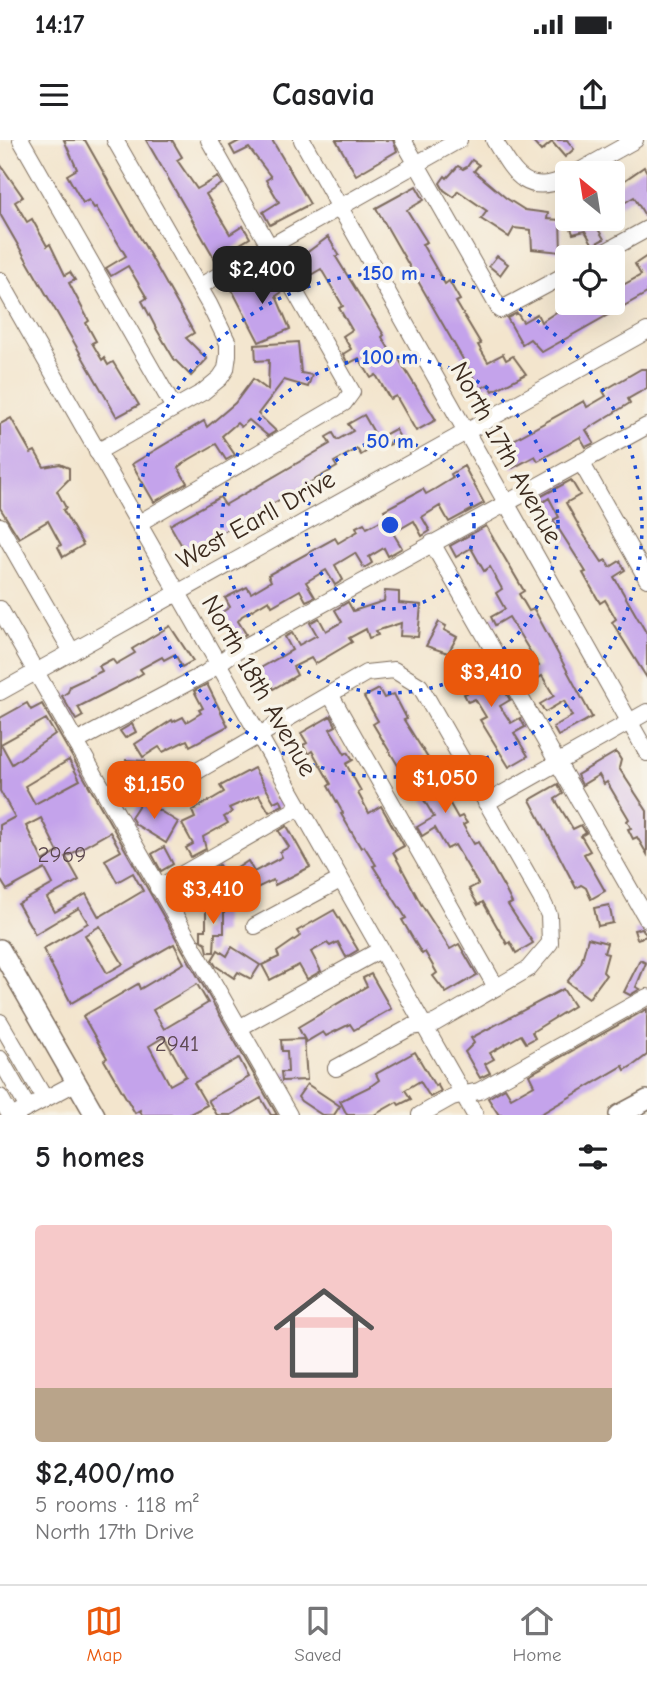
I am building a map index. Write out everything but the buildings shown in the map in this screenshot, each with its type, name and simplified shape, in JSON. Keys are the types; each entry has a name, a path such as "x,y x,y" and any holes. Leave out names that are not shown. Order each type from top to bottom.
{"main road":[{"path":"3,960 95,1115"},
{"path":"619,1115 647,1100"}],"street":[{"path":"21,140 174,408"},
{"path":"97,452 203,392 226,369 229,343 200,286 115,140"},
{"path":"139,523 157,510 344,403 352,392 209,140"},
{"name":"North 17th Avenue","path":"302,140 647,753"},
{"path":"403,140 500,310 555,280"},
{"path":"200,286 459,140"},
{"path":"494,140 512,169 530,183 555,183"},
{"path":"597,161 635,140"},
{"path":"618,245 647,229"},
{"name":"North 18th Avenue","path":"0,280 4,298 139,523 475,1115"},
{"name":"West Earll Drive","path":"0,692 647,331"},
{"path":"76,742 647,426"},
{"path":"581,462 647,579"},
{"path":"0,526 72,652"},
{"path":"432,543 647,919"},
{"path":"0,609 289,1115"},
{"path":"175,784 366,673 394,670 420,686 549,915 551,943 528,970 435,1023 411,1027 336,1068"},
{"path":"330,694 496,987"},
{"path":"486,803 647,712"},
{"path":"158,888 300,807"},
{"path":"255,926 340,880"},
{"path":"239,1028 380,950"},
{"path":"420,1115 452,1097 479,1091 647,998"},
{"path":"0,1022 26,1109"},
{"path":"0,1039 26,1109"},
{"path":"0,1059 26,1109"},
{"path":"0,1077 26,1109"},
{"path":"26,1109 77,1082"},
{"path":"0,1097 26,1109"}]}
